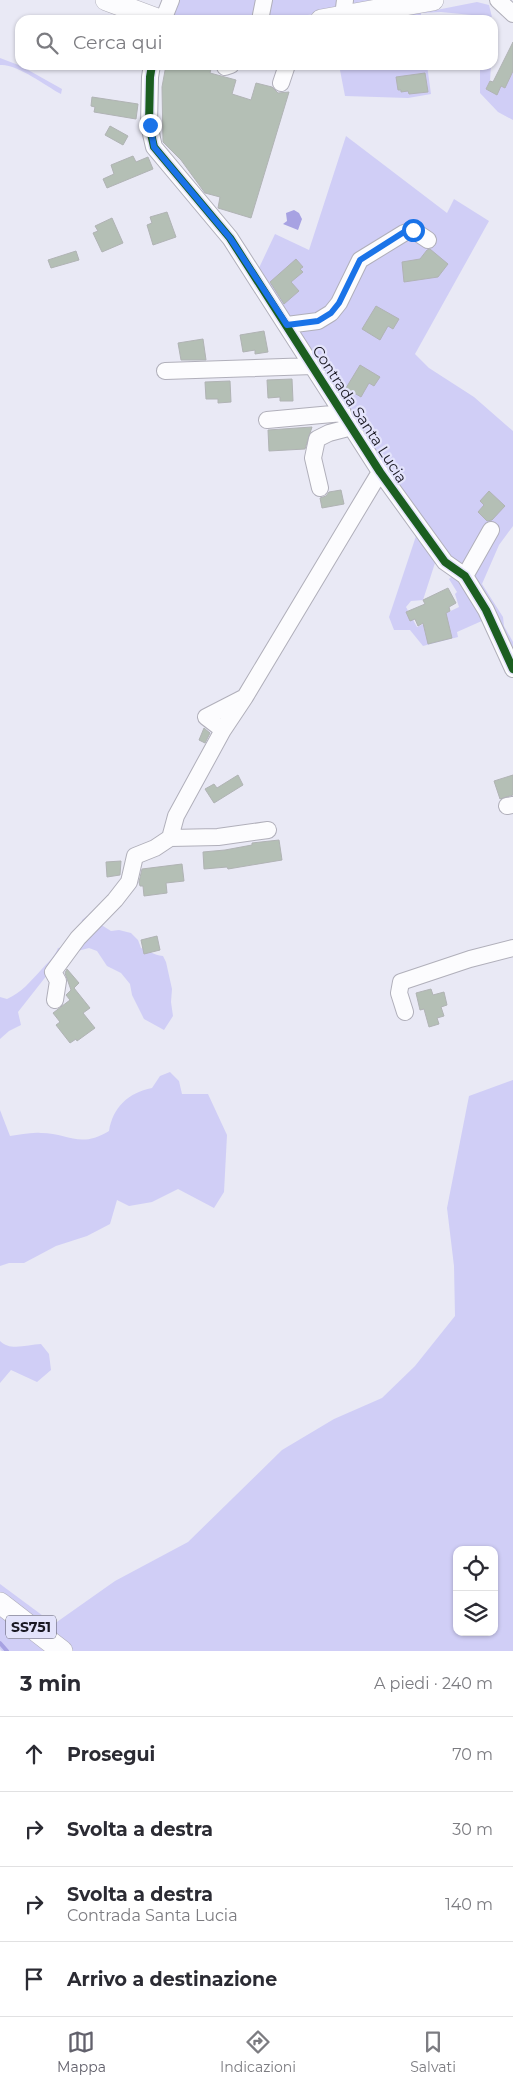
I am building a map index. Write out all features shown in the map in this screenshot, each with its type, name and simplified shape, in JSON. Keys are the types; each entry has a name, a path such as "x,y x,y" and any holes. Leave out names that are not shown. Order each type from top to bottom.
{"main road":[{"path":"106,0 148,15"},
{"path":"331,15 344,8 433,0"},
{"name":"SS751","path":"0,1603 62,1651"}],"street":[{"path":"164,15 171,0"},
{"path":"261,15 264,0"},
{"path":"498,0 513,14"},
{"name":"Contrada Santa Lucia","path":"151,70 150,125 154,147 230,238 380,472 445,562 465,576 486,610 513,669"},
{"path":"281,83 285,70"},
{"path":"287,325 318,321 331,313 339,303 360,260 404,232 413,230 428,240"},
{"path":"165,371 313,366"},
{"path":"267,420 348,420"},
{"path":"320,488 313,458 317,439 348,420"},
{"path":"170,838 176,816 224,730 380,472"},
{"path":"465,576 491,530"},
{"path":"55,1000 58,981 53,972 78,938 116,900 129,882 135,856 155,848 170,838 218,837 268,830"},
{"path":"405,1012 400,993 401,982 470,959 513,948"}],"shaded area":[{"path":"165,0 397,0 308,15 171,15 159,13"},
{"path":"477,2 489,5 492,15 472,15 441,12 421,13"},
{"path":"0,58 15,64 15,68 7,65 0,65"},
{"path":"19,70 28,70 62,89 61,94 31,76"},
{"path":"340,70 428,70 431,94 408,98 345,96"},
{"path":"480,70 491,70 490,81 486,89 497,95 501,86 505,88 513,71 513,120 498,112 480,93"},
{"path":"346,136 447,213 454,199 489,221 415,354 429,368 474,397 513,431 513,526 499,545 482,584 503,617 504,626 513,642 513,656 446,559 258,270 275,234 309,250"},
{"path":"294,210 299,213 302,219 298,230 283,224 287,221 286,213"},
{"path":"417,533 435,557 435,563 423,600 411,601 406,607 417,627 459,607 455,594 457,592 449,579 454,574 484,620 457,632 458,637 423,646 410,630 394,630 389,617"},
{"path":"87,916 111,931 119,930 131,933 138,940 141,948 163,956 172,989 173,1016 164,1030 144,1019 132,995 130,984 121,973 107,966 97,951 89,948 70,953 51,970 18,1012 21,1025 9,1031 0,1039 0,997 7,999 26,986 51,960 58,948 68,946 81,927 82,920"},
{"path":"170,1072 179,1081 182,1094 208,1094 227,1135 224,1192 214,1208 178,1189 152,1202 129,1206 117,1200 110,1224 87,1236 56,1246 24,1263 9,1263 0,1266 0,1110 10,1136 37,1133 82,1140 90,1139 109,1131 114,1115 123,1102 136,1093 152,1088 160,1076"},
{"path":"513,1080 513,1651 72,1651 0,1595 0,1584 54,1624 115,1581 188,1542 282,1450 334,1419 382,1398 415,1366 455,1316 454,1266 447,1208 469,1096"},
{"path":"0,1341 14,1347 41,1344 49,1354 51,1370 37,1382 11,1370 0,1383"},
{"path":"0,1615 46,1651 2,1651 0,1649"}],"building":[{"path":"513,42 513,71 505,88 501,86 497,95 486,89 490,81 493,82"},
{"path":"165,70 211,70 210,73 236,80 232,94 251,100 256,83 272,87 278,93 289,92 251,218 218,208 220,197 205,193 181,160 163,142 162,87"},
{"path":"425,73 428,92 409,94 408,91 401,92 401,90 398,90 396,77"},
{"path":"92,97 138,104 136,119 94,112 95,107 91,106"},
{"path":"110,126 128,136 123,145 105,135"},
{"path":"133,156 136,162 148,157 153,169 107,188 103,179 114,174 111,165"},
{"path":"167,212 176,237 153,245 147,225 152,223 150,217"},
{"path":"112,218 123,243 102,252 93,233 98,231 95,226"},
{"path":"430,249 448,264 438,277 404,282 402,262 420,259"},
{"path":"76,251 79,260 51,268 48,260"},
{"path":"296,259 303,267 300,269 303,272 291,282 299,291 284,304 270,282"},
{"path":"376,306 399,319 393,329 388,326 380,340 362,329"},
{"path":"264,331 268,352 255,354 255,350 243,352 240,335"},
{"path":"203,339 206,360 181,360 178,343"},
{"path":"360,365 380,377 374,386 369,383 361,397 346,388"},
{"path":"292,379 293,401 280,401 280,397 268,398 267,380"},
{"path":"230,381 231,402 218,403 218,399 206,399 205,382"},
{"path":"312,427 305,449 269,451 268,430"},
{"path":"341,490 344,504 322,508 320,498 326,496 329,492"},
{"path":"489,491 505,506 492,520 487,521 478,512 484,505 480,501"},
{"path":"448,588 456,603 449,607 450,611 446,613 452,638 428,644 423,623 418,626 415,619 410,621 406,612 425,604 423,600"},
{"path":"204,728 210,733 205,743 199,740"},
{"path":"238,775 243,785 214,803 205,789 214,784 217,788"},
{"path":"513,775 513,795 500,799 494,781"},
{"path":"279,840 282,860 228,869 227,867 204,869 203,852"},
{"path":"121,861 120,875 107,877 106,862"},
{"path":"182,864 184,881 166,883 167,893 144,896 143,886 140,886 139,882 142,869"},
{"path":"157,936 160,950 144,954 141,940"},
{"path":"67,969 79,983 74,988 90,1008 83,1013 95,1028 77,1041 76,1039 70,1043 56,1025 60,1022 53,1013 70,1000 66,995 71,990 65,973"},
{"path":"431,989 433,995 444,992 447,1005 441,1007 444,1016 437,1018 439,1024 429,1027 424,1009 420,1010 416,993"}],"waterway":[{"path":"0,1643 7,1651"}],"cycle path":[{"path":"151,70 149,125 154,147 230,238 380,472 445,562 465,576 486,610 513,669"}],"route":[{"path":"150,125 154,147 230,238 287,325 318,321 331,313 339,303 360,260 372,255 404,232 413,230"}]}
